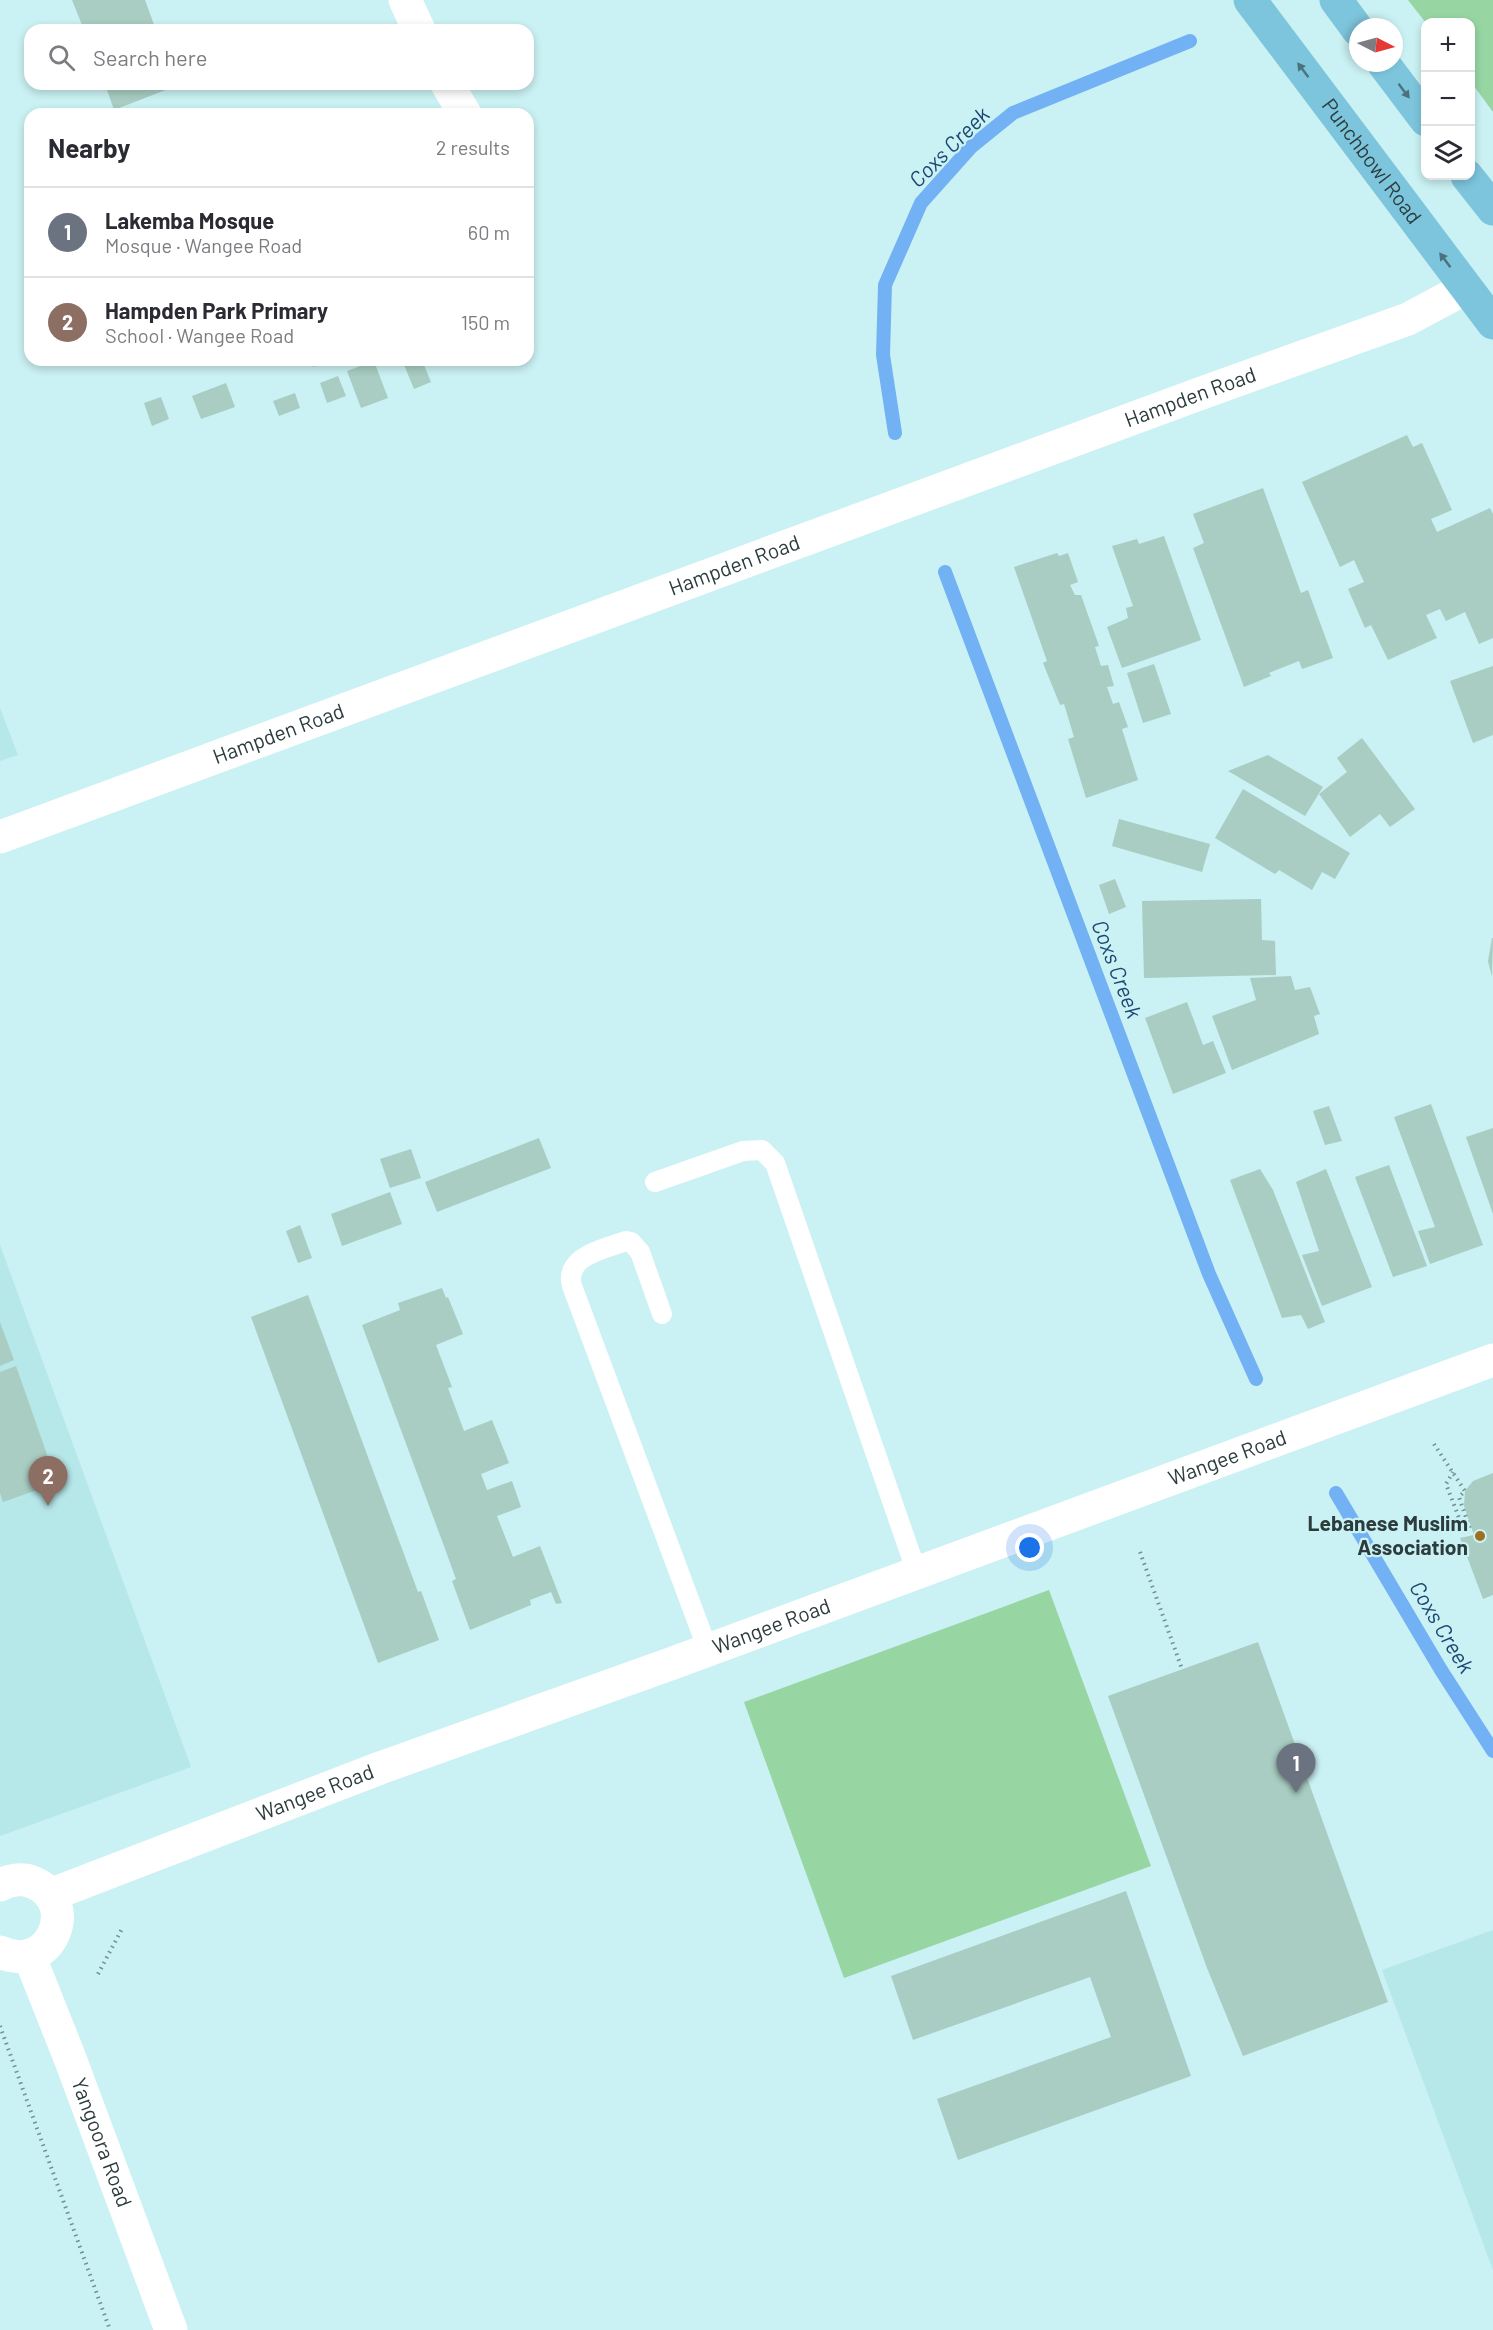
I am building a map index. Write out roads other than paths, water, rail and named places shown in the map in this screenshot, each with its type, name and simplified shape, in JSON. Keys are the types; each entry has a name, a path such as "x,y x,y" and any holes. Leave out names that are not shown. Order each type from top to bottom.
{"main road":[{"name":"Punchbowl Road","path":"1250,0 1493,323"},
{"path":"1336,0 1349,18"},
{"path":"1390,72 1421,115"},
{"path":"1470,180 1493,209"}],"street":[{"path":"405,0 416,24"},
{"path":"451,90 461,108"},
{"name":"Hampden Road","path":"0,837 1187,398 1408,319 1466,288"},
{"name":"Wangee Road","path":"50,1895 380,1768 708,1650 1493,1360"},
{"path":"0,1885 17,1880 30,1881 50,1895 56,1906 56,1931 50,1942 40,1951 15,1954"},
{"name":"Yangoora Road","path":"15,1954 75,2069 171,2330"}],"lane":[{"path":"655,1182 743,1151 762,1150 775,1163 917,1573"},
{"path":"663,1314 639,1252 631,1242 626,1241 581,1258 571,1273 572,1286 708,1650"}],"waterway":[{"name":"Coxs Creek","path":"895,433 883,355 885,285 921,203 971,147 1013,113 1190,41"},
{"name":"Coxs Creek","path":"945,572 1209,1274 1256,1379"},
{"name":"Coxs Creek","path":"1336,1493 1441,1670 1493,1751"}],"place":[{"name":"Hampden Park Primary","path":"48,1506"},
{"name":"Lebanese Muslim Association","path":"1480,1536"},
{"name":"Lakemba Mosque","path":"1296,1793"}]}
